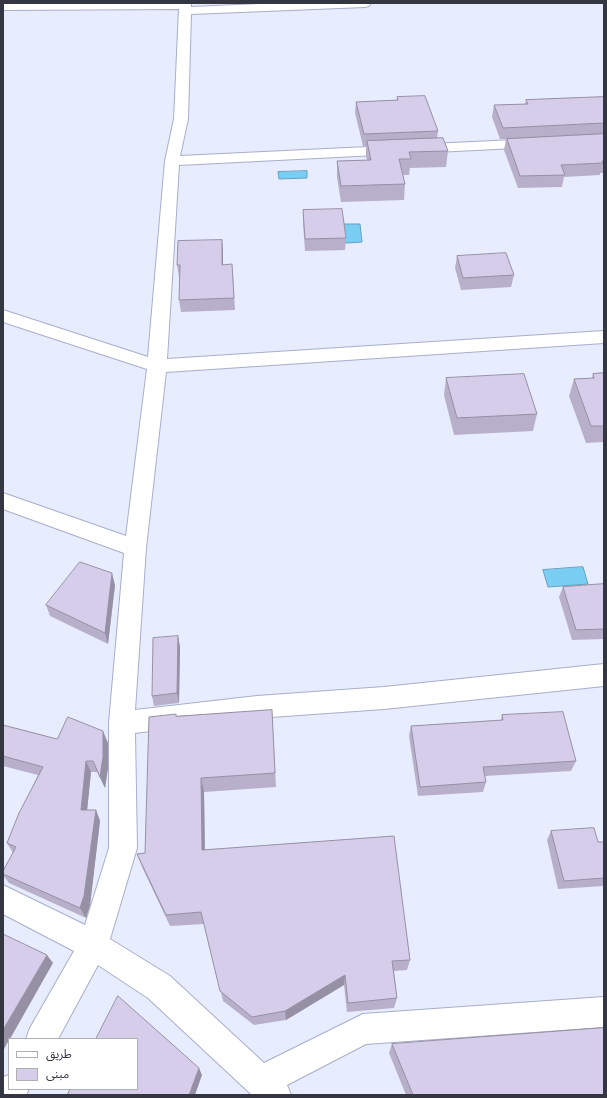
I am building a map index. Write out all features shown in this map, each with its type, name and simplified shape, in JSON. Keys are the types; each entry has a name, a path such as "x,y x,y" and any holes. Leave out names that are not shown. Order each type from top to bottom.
{"street":[{"path":"3,6 184,6 365,3"},
{"path":"42,1038 93,945 123,848 122,723 135,548 157,366 172,161 181,120 184,6"},
{"path":"172,161 549,142"},
{"path":"3,316 157,366 604,337"},
{"path":"3,501 135,548"},
{"path":"122,723 257,707 384,698 604,675"},
{"path":"3,899 93,945 159,987 268,1089 363,1029 604,1012"}],"water":[{"path":"307,171 307,178 279,179 278,172"},
{"path":"344,224 360,224 362,242 346,243"},
{"path":"583,567 588,584 548,587 543,570"}],"building":[{"path":"425,96 438,131 364,134 356,102 398,100 397,97"},
{"path":"604,97 604,123 503,128 494,105 528,104 526,100"},
{"path":"604,134 603,163 561,165 565,175 520,176 507,139"},
{"path":"443,138 448,151 409,152 411,159 399,159 405,184 341,186 337,161 371,160 367,141"},
{"path":"342,209 346,238 305,239 303,210"},
{"path":"222,240 222,265 232,264 234,298 179,300 180,265 177,265 178,241"},
{"path":"506,253 514,275 463,278 457,256"},
{"path":"604,373 604,426 591,426 574,379 594,378 593,374"},
{"path":"524,374 537,414 457,418 446,378"},
{"path":"80,562 112,573 105,633 46,605"},
{"path":"604,584 604,629 576,630 563,587"},
{"path":"178,636 177,693 152,696 153,638"},
{"path":"272,710 275,773 201,778 202,850 394,836 410,960 392,961 397,998 348,1003 345,975 285,1011 252,1017 220,991 201,912 166,915 137,854 145,853 149,717 176,714 176,716"},
{"path":"563,712 576,761 483,767 486,782 420,787 411,726 503,720 502,715"},
{"path":"68,717 103,731 103,757 100,777 93,761 86,761 81,810 96,810 84,896 80,908 3,874 3,871 16,847 7,843 19,813 43,767 3,756 3,725 57,739"},
{"path":"594,828 598,842 604,842 604,878 564,881 551,831"},
{"path":"3,934 47,955 3,1030"},
{"path":"118,996 199,1068 189,1095 67,1095 70,1090 138,1090 138,1038 97,1038"},
{"path":"604,1028 604,1095 413,1095 392,1044"}]}
